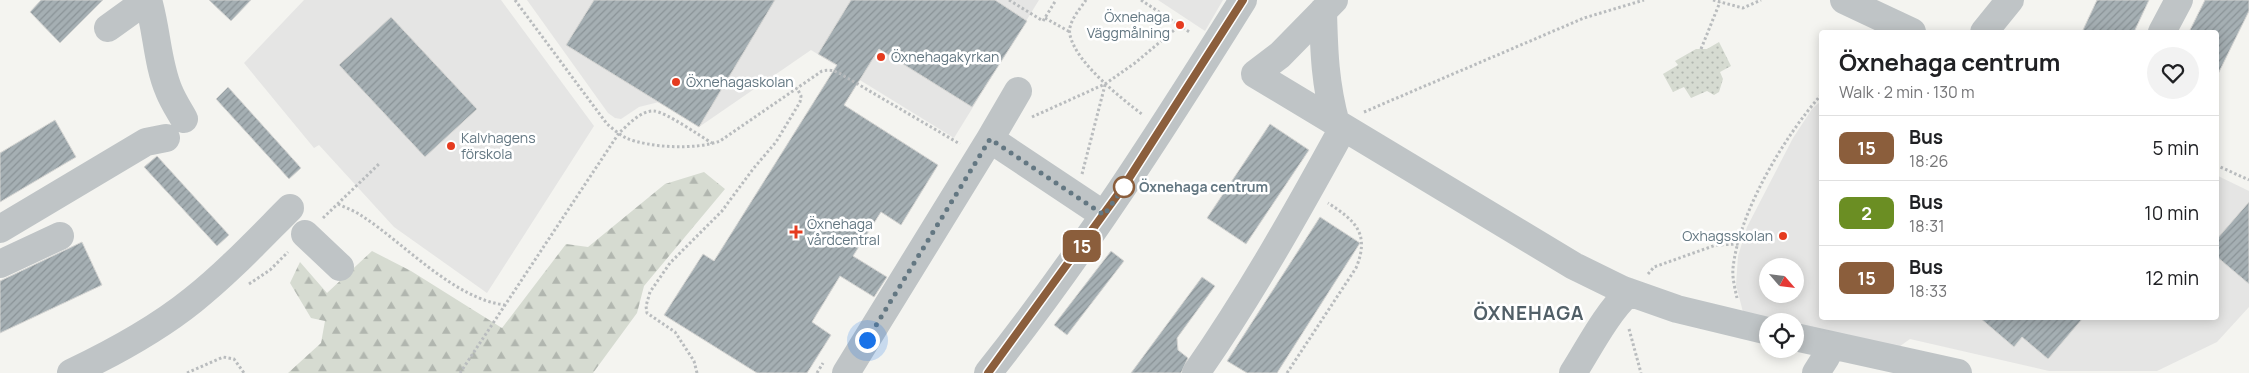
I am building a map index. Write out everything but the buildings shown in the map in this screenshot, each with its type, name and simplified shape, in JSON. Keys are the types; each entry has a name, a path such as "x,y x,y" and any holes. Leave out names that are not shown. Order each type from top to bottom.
{"street":[{"path":"108,28 148,0 154,20 159,59 169,92 184,119"},
{"path":"988,373 1104,215 1186,91 1243,0"},
{"path":"1844,0 1908,30"},
{"path":"1986,30 2010,0"},
{"path":"2163,30 2179,0"},
{"path":"1328,5 1280,55 1255,74 1625,296 1755,328"},
{"path":"1196,373 1227,329 1280,243 1308,191 1339,126 1329,97 1324,66 1328,5"},
{"path":"846,373 981,142 1018,91"},
{"path":"0,229 146,142 166,138"},
{"path":"981,142 1076,196 1104,215"},
{"path":"72,373 161,322 191,302 224,274 290,208"},
{"path":"305,234 340,267"},
{"path":"0,264 60,236"},
{"path":"1572,373 1625,296"},
{"path":"1804,339 1958,373"},
{"path":"1816,373 1826,357 1830,345"}],"path":[{"path":"515,0 607,124 626,138 647,144 674,146 712,144 720,141 822,71 834,70 981,142 1105,84 1142,58 1179,26"},
{"path":"1010,0 1043,21 1056,0"},
{"path":"1086,0 1071,25 1070,32 1082,59 1105,84 1148,118"},
{"path":"1141,0 1191,33"},
{"path":"1339,126 1584,18 1644,0"},
{"path":"1713,0 1743,8 1761,0"},
{"path":"1701,49 1720,2"},
{"path":"1045,18 1070,32"},
{"path":"1076,196 1105,84"},
{"path":"698,373 684,343 675,332 647,313 646,306 650,292 670,262 722,211 776,142 800,102 801,96 797,88"},
{"path":"1755,328 1733,269 1742,228 1751,204 1773,163 1804,114 1819,98"},
{"path":"460,373 619,133 642,114 654,110 712,144"},
{"path":"379,164 338,204 362,216 409,254 476,297 493,304 505,305"},
{"path":"2219,166 2249,180"},
{"path":"1287,373 1356,268 1362,255 1362,240 1358,228 1347,216 1308,191"},
{"path":"1641,373 1625,296 1654,268 1716,245 1739,244"},
{"path":"187,373 223,357 234,359 244,373"}],"shaded area":[{"name":"Kalvhagens förskola","path":"304,0 501,0 594,126 487,293 394,227 319,145 314,148 244,63"},
{"path":"527,0 1039,0 954,138 811,50 699,127 659,102 639,107 621,119 615,118 608,113"},
{"path":"1158,0 1223,0 1205,31"},
{"name":"Oxhagsskolan","path":"1819,103 1819,320 2219,320 2219,176 2249,191 2249,307 2217,342 2157,371 2049,371 1910,339 1896,349 1804,329 1804,313 1759,313 1759,318 1743,312 1736,285 1738,256 1747,227 1793,138 1812,109"}],"green space":[{"path":"1719,42 1731,66 1720,72 1723,79 1719,92 1714,95 1707,91 1691,98 1684,87 1673,92 1663,74 1678,65 1675,61 1696,49 1707,49"},
{"path":"704,172 725,189 644,286 637,313 593,373 288,373 321,343 325,321 311,318 290,283 300,262 327,293 372,251 411,271 502,328 566,244 588,247 665,184"}],"bus line":[{"name":"15","path":"988,373 1124,186 1243,0"}],"place":[{"name":"Öxnehaga Väggmålning","path":"1180,25"},
{"name":"Öxnehagakyrkan","path":"881,57"},
{"name":"Öxnehagaskolan","path":"676,82"},
{"name":"Kalvhagens förskola","path":"451,146"},
{"name":"Öxnehaga centrum","path":"1124,187"},
{"name":"Öxnehaga vårdcentral","path":"796,232"},
{"name":"Oxhagsskolan","path":"1783,236"}],"district":[{"name":"ÖXNEHAGA","path":"1529,313"}],"route":[{"path":"867,340 990,139 1104,215 1124,187"}]}
